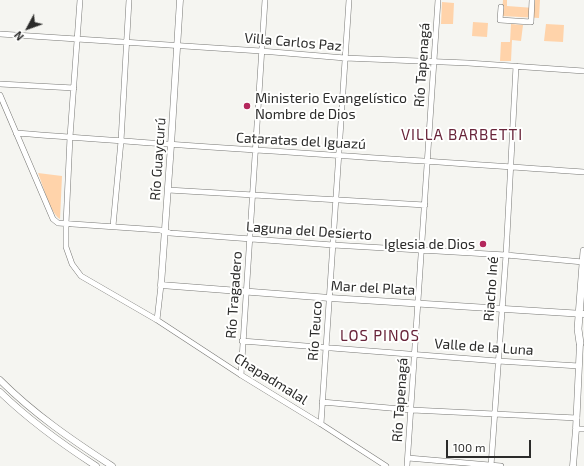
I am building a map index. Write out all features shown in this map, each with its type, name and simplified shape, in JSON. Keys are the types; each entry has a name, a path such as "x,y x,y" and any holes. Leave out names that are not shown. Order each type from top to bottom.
{"main road":[{"path":"580,343 578,328 581,314 584,250"},
{"path":"580,343 584,328"}],"street":[{"path":"66,224 70,137 80,0"},
{"path":"113,226 121,141 129,0"},
{"name":"Río Guaycurú","path":"157,320 168,190 180,0"},
{"name":"Río Tragadero","path":"241,375 265,0"},
{"name":"Río Teuco","path":"321,424 349,0"},
{"name":"Río Tapenagá","path":"407,466 416,354 421,250 438,0"},
{"path":"501,7 500,20 531,22 532,0"},
{"name":"Villa Carlos Paz","path":"0,34 345,58 516,66 584,71"},
{"name":"Riacho Iné","path":"491,466 506,256 516,66"},
{"path":"0,84 74,88"},
{"path":"0,95 16,133"},
{"name":"Cataratas del Iguazú","path":"16,133 171,145 338,154 584,172"},
{"name":"Laguna del Desierto","path":"16,133 53,219 58,223 113,226 160,230 170,233 250,239 583,262"},
{"path":"168,190 425,205"},
{"name":"Chapadmalal","path":"66,224 66,247 72,264 81,276 157,320 241,375 386,466"},
{"name":"Mar del Plata","path":"161,285 330,298 581,314"},
{"name":"Valle de la Luna","path":"242,341 580,366"},
{"path":"573,466 580,366 580,343"},
{"path":"0,380 41,417 76,443 112,466"},
{"path":"0,392 35,423 96,466"},
{"path":"322,402 412,410 577,418"},
{"path":"576,429 584,429"},
{"path":"408,458 501,466"}],"shaded area":[{"path":"503,0 507,0 507,6 534,8 534,0 540,0 539,18 502,16"},
{"path":"442,2 454,3 453,24 441,24"},
{"path":"473,22 488,23 487,37 472,36"},
{"path":"511,24 523,25 521,41 512,40 511,61 500,61 501,42 510,42"},
{"path":"546,24 564,25 563,42 544,41"},
{"path":"38,173 62,176 60,219 56,216 50,205"}],"place":[{"name":"Ministerio Evangelístico Nombre de Dios","path":"247,106"},
{"name":"Iglesia de Dios","path":"483,244"}],"district":[{"name":"VILLA BARBETTI","path":"462,135"},
{"name":"LOS PINOS","path":"380,336"}]}
